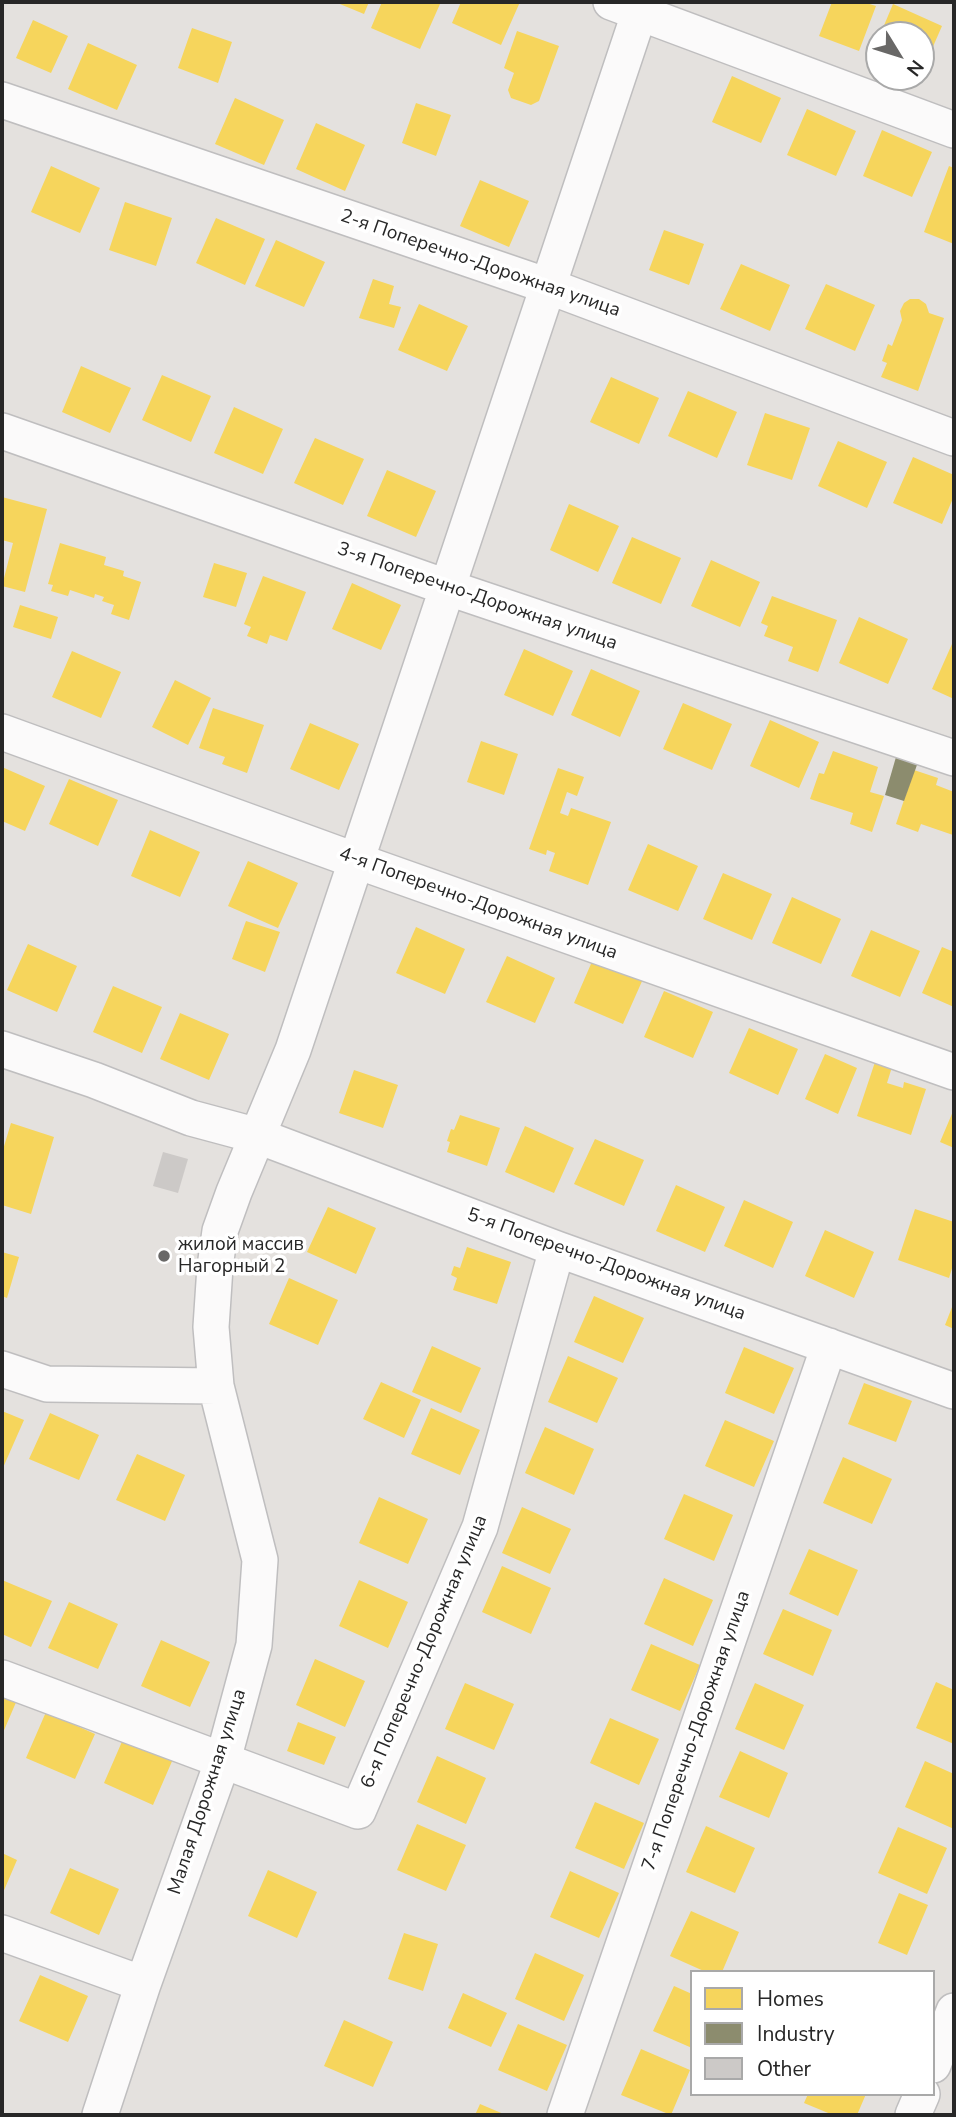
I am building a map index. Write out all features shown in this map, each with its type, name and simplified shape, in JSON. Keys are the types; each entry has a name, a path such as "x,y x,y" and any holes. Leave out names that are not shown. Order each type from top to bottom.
{"street":[{"path":"631,5 954,130"},
{"name":"Малая Дорожная улица","path":"100,2115 143,1984 223,1760 254,1646 260,1560 216,1387 211,1327 220,1231 293,1050 357,861 548,286 631,5"},
{"name":"2-я Поперечно-Дорожная улица","path":"2,100 548,286 954,438"},
{"name":"3-я Поперечно-Дорожная улица","path":"2,431 446,587 954,758"},
{"name":"4-я Поперечно-Дорожная улица","path":"2,732 954,1072"},
{"name":"5-я Поперечно-Дорожная улица","path":"2,1049 191,1118 258,1136 557,1249 954,1391"},
{"name":"6-я Поперечно-Дорожная улица","path":"223,1760 358,1811 481,1527 557,1249"},
{"name":"7-я Поперечно-Дорожная улица","path":"565,2115 829,1346"},
{"path":"2,1369 47,1384 216,1387"},
{"path":"2,1678 223,1760"},
{"path":"2,1933 143,1984"},
{"path":"935,2060 954,2011"},
{"path":"913,2115 921,2096"}],"building: Homes":[{"path":"335,2 369,2 364,14"},
{"path":"382,2 440,4 420,49 371,28"},
{"path":"461,2 520,2 501,45 452,23"},
{"path":"832,2 863,2 876,6 870,21 865,21 865,35 859,51 819,36"},
{"path":"893,4 931,21 886,21"},
{"path":"33,20 68,36 51,73 16,58"},
{"path":"935,23 942,26 935,42"},
{"path":"192,28 232,42 218,83 178,68"},
{"path":"517,31 559,46 539,101 531,105 511,98 508,90 514,73 504,68"},
{"path":"88,43 137,65 117,110 68,89"},
{"path":"732,76 781,98 761,143 712,122"},
{"path":"235,98 284,120 264,165 215,144"},
{"path":"416,103 451,115 436,156 402,143"},
{"path":"807,109 856,131 836,176 787,155"},
{"path":"316,123 365,145 345,191 296,169"},
{"path":"882,130 932,152 912,197 863,176"},
{"path":"51,166 100,188 80,233 31,212"},
{"path":"949,166 954,168 954,244 924,232"},
{"path":"480,180 529,201 509,247 460,226"},
{"path":"125,202 172,218 156,266 109,250"},
{"path":"216,218 265,239 245,285 196,263"},
{"path":"664,230 704,244 689,285 649,270"},
{"path":"276,240 325,262 304,307 255,286"},
{"path":"741,264 790,285 770,331 720,309"},
{"path":"373,279 394,286 389,304 401,307 394,328 359,318"},
{"path":"826,284 875,305 855,351 805,329"},
{"path":"910,299 919,299 926,304 929,313 944,318 918,391 881,377 887,363 882,361 888,344 892,346 902,320 900,311"},
{"path":"419,304 468,326 447,371 398,350"},
{"path":"81,366 131,388 110,433 62,412"},
{"path":"162,375 211,396 191,442 142,420"},
{"path":"611,377 659,398 639,444 590,422"},
{"path":"688,391 737,412 717,458 668,436"},
{"path":"234,407 283,429 263,474 214,453"},
{"path":"765,413 810,428 792,480 747,465"},
{"path":"315,438 364,459 343,505 294,483"},
{"path":"838,441 887,462 867,508 818,486"},
{"path":"913,457 954,475 954,496 942,524 893,503"},
{"path":"387,470 436,491 416,537 367,516"},
{"path":"2,497 47,509 25,592 2,586 13,543 2,540"},
{"path":"569,504 619,526 598,572 550,550"},
{"path":"632,537 681,558 661,604 612,583"},
{"path":"60,543 106,557 104,565 124,571 123,576 141,582 129,620 111,614 114,605 102,601 104,597 95,594 94,598 70,590 68,596 51,591 53,585 48,584"},
{"path":"711,560 760,582 740,627 691,606"},
{"path":"214,563 247,573 236,607 203,597"},
{"path":"263,576 306,592 287,641 270,635 267,644 247,636 251,627 244,624"},
{"path":"352,583 401,605 381,650 332,629"},
{"path":"772,596 837,620 818,672 788,661 793,647 764,636 768,626 761,623"},
{"path":"20,605 58,617 51,639 13,627"},
{"path":"859,617 908,639 888,684 839,663"},
{"path":"952,644 954,645 954,699 932,689"},
{"path":"524,649 573,671 553,716 504,695"},
{"path":"72,651 121,672 101,718 52,697"},
{"path":"591,669 640,691 620,737 571,715"},
{"path":"175,680 211,698 188,745 152,727"},
{"path":"683,703 732,724 712,770 663,749"},
{"path":"213,708 264,725 247,773 222,764 225,757 199,748"},
{"path":"770,720 819,742 799,788 750,766"},
{"path":"310,723 359,744 339,790 290,769"},
{"path":"481,741 518,754 504,795 467,782"},
{"path":"833,751 878,767 870,792 884,796 872,832 850,824 853,813 810,799 819,773 824,774"},
{"path":"2,767 45,786 25,831 2,821"},
{"path":"558,768 584,777 577,796 567,792 560,813 568,816 571,808 611,822 588,885 549,871 555,853 547,850 546,855 529,849"},
{"path":"914,770 938,778 936,785 954,792 953,835 921,824 918,832 896,824"},
{"path":"69,779 118,800 98,846 49,824"},
{"path":"150,830 200,852 180,897 131,876"},
{"path":"648,844 698,866 678,911 628,890"},
{"path":"248,861 298,883 278,928 228,906"},
{"path":"723,873 772,894 752,940 703,919"},
{"path":"792,897 841,919 821,964 772,943"},
{"path":"246,921 280,932 265,972 232,959"},
{"path":"416,927 465,949 445,994 396,973"},
{"path":"871,930 920,951 900,997 851,976"},
{"path":"28,944 77,966 57,1012 7,990"},
{"path":"942,947 954,952 954,1007 922,993"},
{"path":"507,956 555,978 535,1023 486,1002"},
{"path":"594,957 643,979 623,1024 574,1003"},
{"path":"113,986 162,1007 142,1053 93,1032"},
{"path":"664,991 713,1012 693,1058 644,1037"},
{"path":"180,1013 229,1034 209,1080 160,1059"},
{"path":"749,1028 798,1049 778,1095 729,1073"},
{"path":"825,1054 857,1068 838,1114 805,1099"},
{"path":"875,1062 892,1067 887,1083 903,1088 904,1082 926,1089 911,1135 857,1116"},
{"path":"354,1070 398,1085 383,1128 339,1113"},
{"path":"954,1109 954,1148 940,1142"},
{"path":"460,1115 500,1128 487,1166 447,1152 451,1129 454,1130"},
{"path":"11,1123 54,1137 31,1214 2,1205 2,1153"},
{"path":"525,1126 574,1148 554,1193 505,1172"},
{"path":"595,1139 644,1160 624,1206 574,1184"},
{"path":"676,1185 725,1207 705,1252 656,1231"},
{"path":"744,1200 793,1222 773,1268 724,1246"},
{"path":"328,1207 376,1228 356,1274 307,1252"},
{"path":"915,1209 954,1222 954,1262 949,1278 898,1260"},
{"path":"825,1230 874,1252 854,1298 805,1276"},
{"path":"467,1247 511,1262 497,1304 453,1290 457,1278 451,1275 454,1266 460,1268"},
{"path":"2,1252 19,1257 7,1298 2,1296"},
{"path":"289,1278 338,1300 318,1345 269,1324"},
{"path":"594,1296 644,1318 623,1363 574,1342"},
{"path":"954,1302 954,1329 945,1325"},
{"path":"432,1346 481,1368 461,1413 412,1392"},
{"path":"744,1347 794,1368 774,1414 725,1393"},
{"path":"568,1356 618,1378 597,1423 548,1402"},
{"path":"381,1382 421,1400 404,1438 363,1419"},
{"path":"864,1383 912,1401 896,1442 848,1424"},
{"path":"431,1408 480,1430 460,1475 411,1454"},
{"path":"2,1411 24,1420 2,1470"},
{"path":"50,1413 99,1435 79,1480 29,1459"},
{"path":"725,1420 774,1441 754,1487 705,1466"},
{"path":"545,1427 594,1449 574,1495 525,1473"},
{"path":"137,1454 185,1475 165,1521 116,1500"},
{"path":"843,1457 892,1479 872,1524 823,1503"},
{"path":"684,1494 733,1515 714,1561 664,1539"},
{"path":"379,1497 428,1519 408,1564 359,1543"},
{"path":"522,1507 571,1529 550,1574 502,1553"},
{"path":"809,1549 858,1570 838,1616 789,1594"},
{"path":"502,1566 551,1588 531,1634 482,1612"},
{"path":"664,1578 713,1600 693,1646 644,1624"},
{"path":"2,1580 52,1601 31,1647 2,1634"},
{"path":"359,1580 408,1602 388,1648 339,1626"},
{"path":"69,1602 118,1624 98,1669 48,1648"},
{"path":"783,1609 832,1630 813,1676 763,1654"},
{"path":"161,1640 210,1662 190,1707 141,1686"},
{"path":"651,1644 700,1665 680,1711 631,1690"},
{"path":"315,1659 365,1681 345,1727 296,1705"},
{"path":"936,1682 954,1690 954,1744 916,1728"},
{"path":"465,1683 514,1704 494,1750 445,1729"},
{"path":"755,1683 804,1705 784,1750 735,1729"},
{"path":"2,1693 17,1700 2,1735"},
{"path":"46,1712 95,1734 75,1779 26,1758"},
{"path":"610,1718 659,1739 639,1785 590,1763"},
{"path":"298,1722 336,1737 324,1765 287,1751"},
{"path":"124,1737 173,1759 153,1805 104,1783"},
{"path":"740,1751 788,1773 769,1818 719,1797"},
{"path":"437,1756 486,1778 466,1824 417,1802"},
{"path":"925,1761 954,1774 954,1829 905,1807"},
{"path":"595,1802 644,1823 624,1869 575,1848"},
{"path":"417,1824 466,1845 446,1891 397,1870"},
{"path":"706,1826 755,1848 735,1893 686,1872"},
{"path":"898,1827 947,1848 927,1894 878,1873"},
{"path":"2,1853 17,1860 2,1895"},
{"path":"70,1868 119,1889 99,1935 50,1913"},
{"path":"268,1870 317,1892 297,1938 248,1916"},
{"path":"570,1871 619,1893 599,1938 550,1917"},
{"path":"899,1893 928,1905 907,1955 878,1943"},
{"path":"691,1911 739,1932 723,1970 702,1970 670,1956"},
{"path":"404,1933 438,1944 423,1991 388,1979"},
{"path":"535,1953 584,1975 564,2021 515,1999"},
{"path":"40,1975 88,1996 68,2042 19,2021"},
{"path":"674,1986 690,1993 690,2047 653,2031"},
{"path":"463,1993 507,2013 491,2047 448,2028"},
{"path":"344,2020 393,2042 373,2087 324,2066"},
{"path":"518,2024 567,2045 547,2091 498,2070"},
{"path":"641,2049 690,2070 671,2115 621,2095"},
{"path":"807,2096 865,2096 857,2115 833,2115 804,2103"},
{"path":"480,2104 506,2115 475,2115"}],"building: Industry":[{"path":"896,757 917,765 904,801 885,795"}],"building: Other":[{"path":"163,1152 188,1159 178,1193 153,1186"}],"place":[{"name":"жилой массив Нагорный 2","path":"164,1256"}]}
